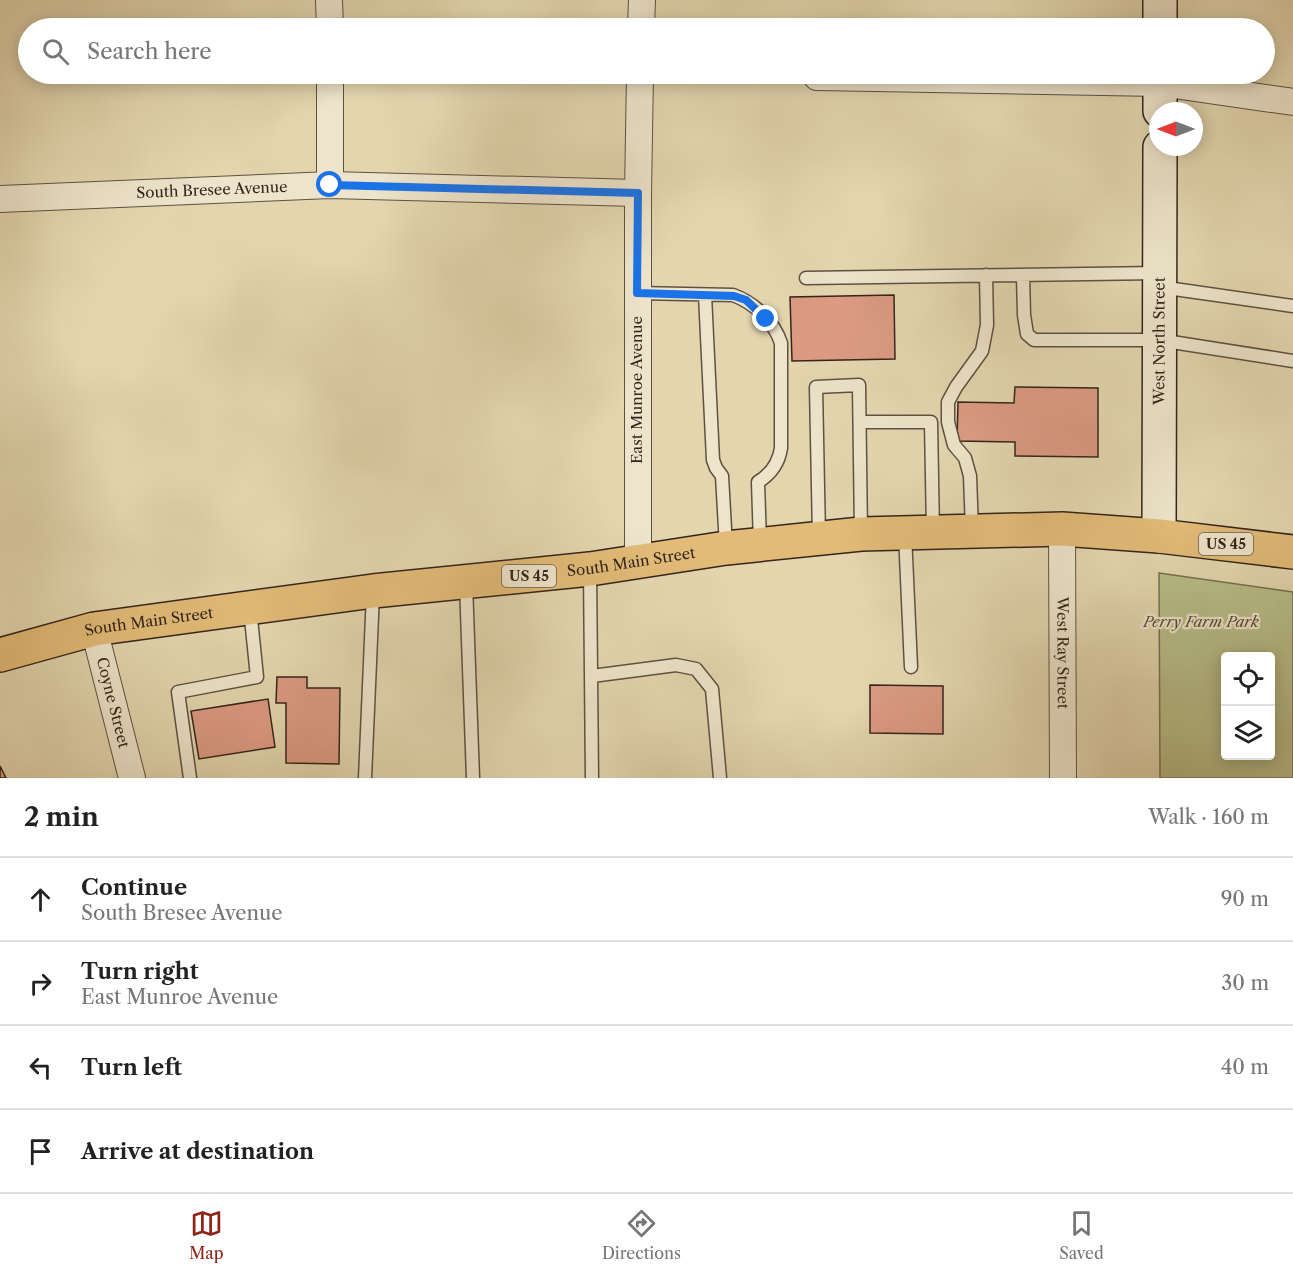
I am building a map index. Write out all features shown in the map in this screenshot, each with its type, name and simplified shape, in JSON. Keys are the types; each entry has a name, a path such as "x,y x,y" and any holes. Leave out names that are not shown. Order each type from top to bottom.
{"main road":[{"path":"1160,0 1160,18"},
{"name":"West North Street","path":"1159,536 1160,156"},
{"name":"South Main Street","path":"0,655 94,629 373,591 590,569 760,544 861,534 1062,529 1159,536"},
{"name":"US 45","path":"1159,536 1293,552"}],"street":[{"path":"330,0 330,18"},
{"path":"641,18 642,0"},
{"path":"330,84 330,185"},
{"name":"East Munroe Avenue","path":"638,562 637,293 640,84"},
{"path":"1017,84 1160,89 1293,102"},
{"name":"South Bresee Avenue","path":"0,199 330,185 638,193"},
{"name":"West Ray Street","path":"1062,529 1064,778"},
{"name":"Coyne Street","path":"94,629 132,778"}],"lane":[{"path":"972,532 970,476 965,458 954,445 948,422 948,402 982,351 987,325 986,275"},
{"path":"1023,275 1027,334 1034,340 1159,340 1293,361"},
{"path":"806,278 1023,275 1159,280 1293,306"},
{"path":"637,293 734,296 746,300 777,331 781,343 781,448 780,458 774,467 758,482 760,544"},
{"path":"705,295 713,460 722,476 726,548"},
{"path":"819,538 816,387 859,385 861,534"},
{"path":"860,422 931,422 919,533 911,667"},
{"path":"590,569 592,778"},
{"path":"466,583 473,778"},
{"path":"365,778 373,591"},
{"path":"190,778 178,692 257,677 250,608"},
{"path":"592,676 676,665 696,669 712,689 720,778"}],"green space":[{"name":"Perry Farm Park","path":"1159,573 1293,592 1293,778 1160,778"}],"building":[{"path":"894,295 895,359 792,361 790,297"},
{"path":"1015,387 1098,388 1098,457 1015,456 1015,442 957,441 958,402 1014,403"},
{"path":"277,677 307,677 307,688 340,688 339,764 286,763 286,703 276,703"},
{"path":"870,685 943,686 943,734 870,733"},
{"path":"268,699 275,747 199,759 191,711"},
{"path":"0,766 6,778 0,778"}],"route":[{"path":"330,185 638,193 637,293 734,296 746,300 766,319"}]}
